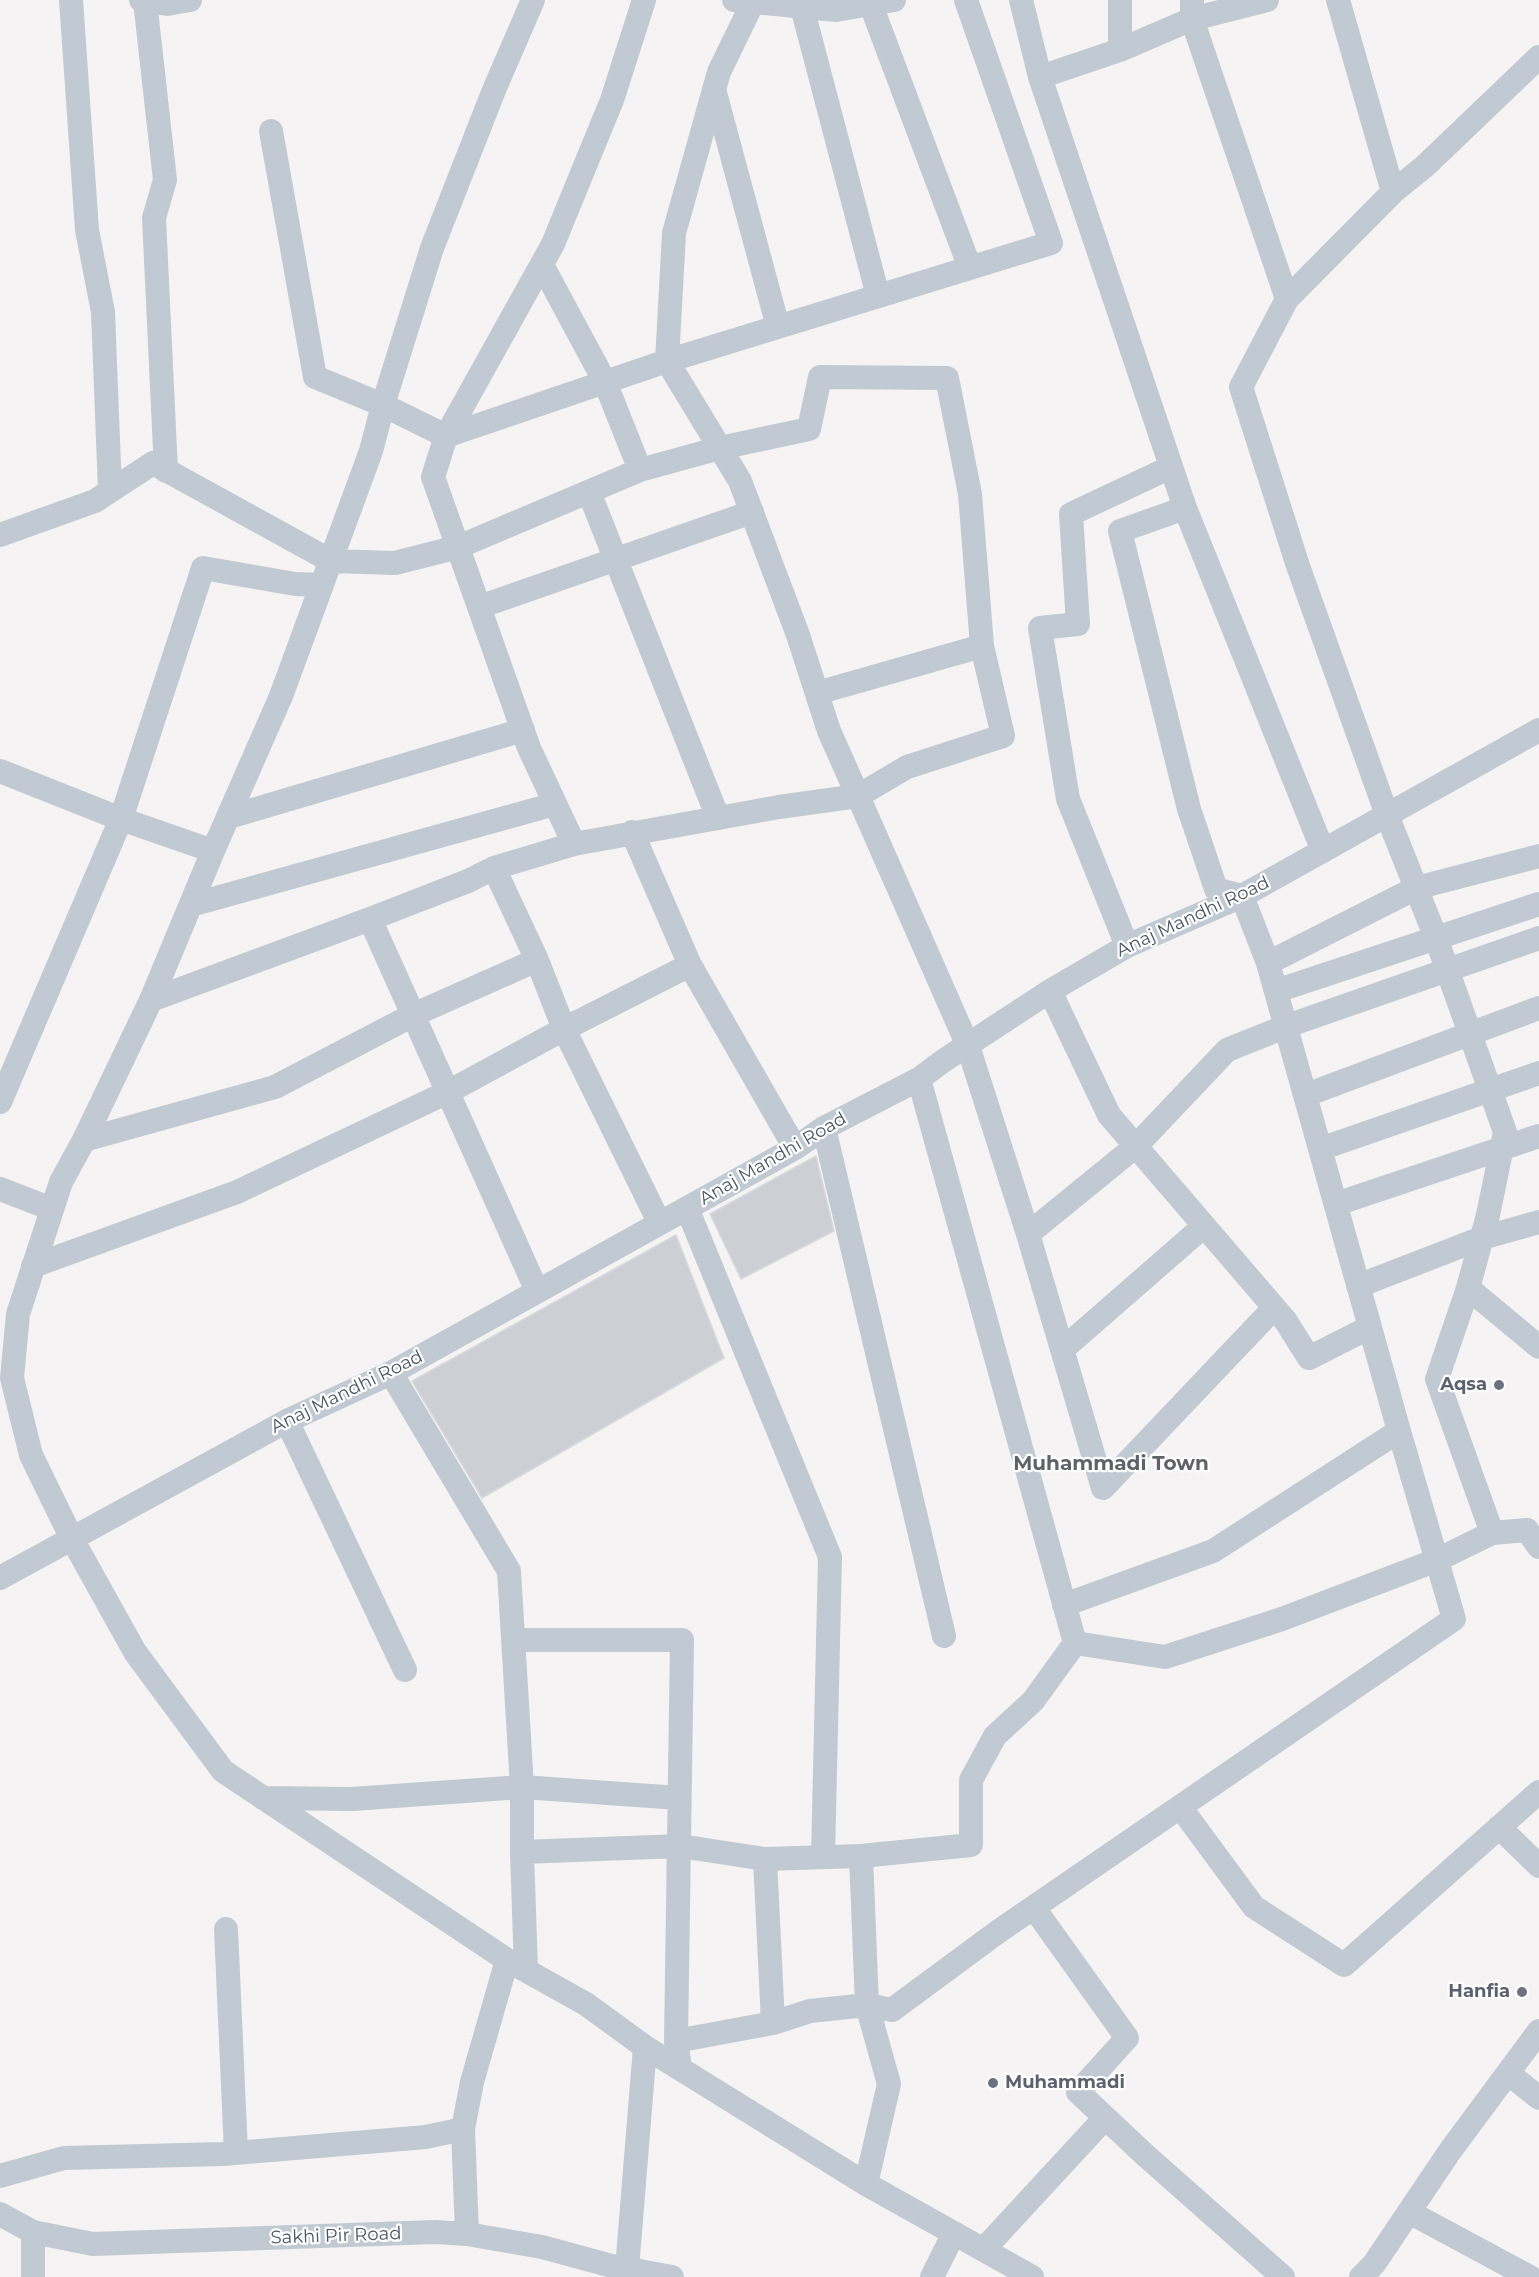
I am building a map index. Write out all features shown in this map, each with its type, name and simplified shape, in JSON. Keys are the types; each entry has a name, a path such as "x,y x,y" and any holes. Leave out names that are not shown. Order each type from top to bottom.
{"street":[{"path":"71,0 87,230 103,312 110,491"},
{"path":"166,471 154,218 165,180 143,0 167,4 190,0"},
{"path":"533,0 494,90 432,248 371,451 281,696 150,1000 84,1140 61,1182 18,1314 12,1378 31,1455 71,1537 135,1652 223,1771 516,1965 586,2004 645,2048 866,2184 984,2248 1032,2277"},
{"path":"574,844 523,730 433,477 446,436 553,244 612,100 644,0"},
{"path":"271,131 315,377 383,405 446,436 667,360 1051,243 966,0"},
{"path":"1021,0 1040,77 1185,508 1323,851"},
{"path":"1119,50 1120,0"},
{"path":"1040,77 1119,50 1192,9 1267,0"},
{"path":"1338,0 1393,192"},
{"path":"970,268 879,2 836,10 747,1 719,72 674,233 667,360 740,480 798,635 829,731 968,1046 1028,1234 1103,1488 1274,1308"},
{"path":"802,7 878,296"},
{"path":"1192,9 1287,299"},
{"path":"1492,1533 1437,1379 1468,1288 1482,1238 1505,1132 1436,938 1387,815 1298,566 1241,387 1287,299 1393,192 1425,166 1539,57"},
{"path":"714,89 778,327"},
{"path":"542,265 605,382 640,470"},
{"path":"0,535 94,501 153,463 331,561 395,563 458,547 640,470 720,448 809,429 820,377 946,378 970,494 982,646 1004,736 907,767 858,795 632,832 574,844 494,868 468,881 370,919 150,1000"},
{"path":"1127,946 1068,799 1040,628 1078,624 1071,514 1171,467"},
{"path":"589,492 718,818"},
{"path":"676,2041 773,2023 810,2011 867,2005 892,2010 1034,1908 1454,1619 1268,963 1242,896 1216,889 1189,809 1119,531 1185,508"},
{"path":"479,607 752,512"},
{"path":"0,1102 121,819 203,568 295,584 322,585"},
{"path":"817,693 982,646"},
{"path":"229,818 523,730"},
{"name":"Anaj Mandhi Road","path":"0,1578 71,1537 287,1421 391,1373 795,1148 824,1128 919,1079 1050,991 1127,946 1242,896 1539,730"},
{"path":"0,771 121,819 213,851"},
{"path":"191,905 555,804"},
{"path":"632,832 690,965 795,1148"},
{"path":"1268,963 1416,888 1539,856"},
{"path":"494,868 537,960 564,1029 659,1222"},
{"path":"1276,991 1539,904"},
{"path":"370,919 537,1291"},
{"path":"1028,1234 1136,1146 1227,1050 1287,1026 1539,938"},
{"path":"84,1140 275,1087 413,1015 537,960"},
{"path":"33,1266 237,1192 448,1092 564,1029 690,965"},
{"path":"1050,991 1109,1115 1285,1320 1309,1358 1370,1327"},
{"path":"1306,1095 1539,1008"},
{"path":"1320,1149 1539,1073"},
{"path":"919,1079 1075,1643"},
{"path":"824,1128 944,1636"},
{"path":"1336,1204 1539,1136"},
{"path":"0,1189 52,1209"},
{"path":"687,1208 830,1557 823,1857"},
{"path":"1358,1286 1482,1238 1539,1222"},
{"path":"1063,1349 1204,1226"},
{"path":"1468,1288 1539,1347"},
{"path":"391,1373 509,1571 522,1787 522,1852 516,1965 472,2082 463,2129 467,2234"},
{"path":"287,1421 405,1671"},
{"path":"1064,1605 1213,1551 1399,1431"},
{"path":"1075,1643 1164,1657 1282,1619 1437,1560 1492,1533 1527,1530 1539,1547"},
{"path":"514,1640 682,1640 676,2041 680,2068"},
{"path":"522,1852 680,1846 765,1859 861,1856 971,1845 971,1780 995,1736 1033,1701 1075,1643"},
{"path":"263,1798 352,1799 522,1787 679,1798"},
{"path":"1181,1808 1254,1907 1344,1965 1539,1792"},
{"path":"1499,1827 1539,1866"},
{"path":"861,1856 867,2005 889,2084 866,2184"},
{"path":"765,1859 773,2023"},
{"path":"1034,1908 1127,2038 1078,2092 1144,2154 1283,2277"},
{"path":"226,1929 236,2153"},
{"path":"1362,2277 1374,2264 1450,2151 1539,2031"},
{"path":"613,2271 645,2048"},
{"path":"1508,2073 1539,2098"},
{"path":"984,2248 1105,2118"},
{"path":"0,2175 64,2158 236,2153 426,2137 463,2129"},
{"path":"1409,2212 1530,2277"},
{"name":"Sakhi Pir Road","path":"0,2214 33,2232 93,2244 435,2232 467,2234 542,2247 613,2271 672,2277"},
{"path":"33,2232 33,2277"},
{"path":"932,2277 954,2233"}],"building":[{"path":"816,1156 834,1231 741,1279 710,1214"},
{"path":"676,1235 724,1358 482,1498 412,1381"}],"place":[{"name":"Aqsa","path":"1499,1385"},
{"name":"Hanfia","path":"1522,1992"},
{"name":"Muhammadi","path":"993,2083"}],"district":[{"name":"Muhammadi Town","path":"1111,1464"}]}
